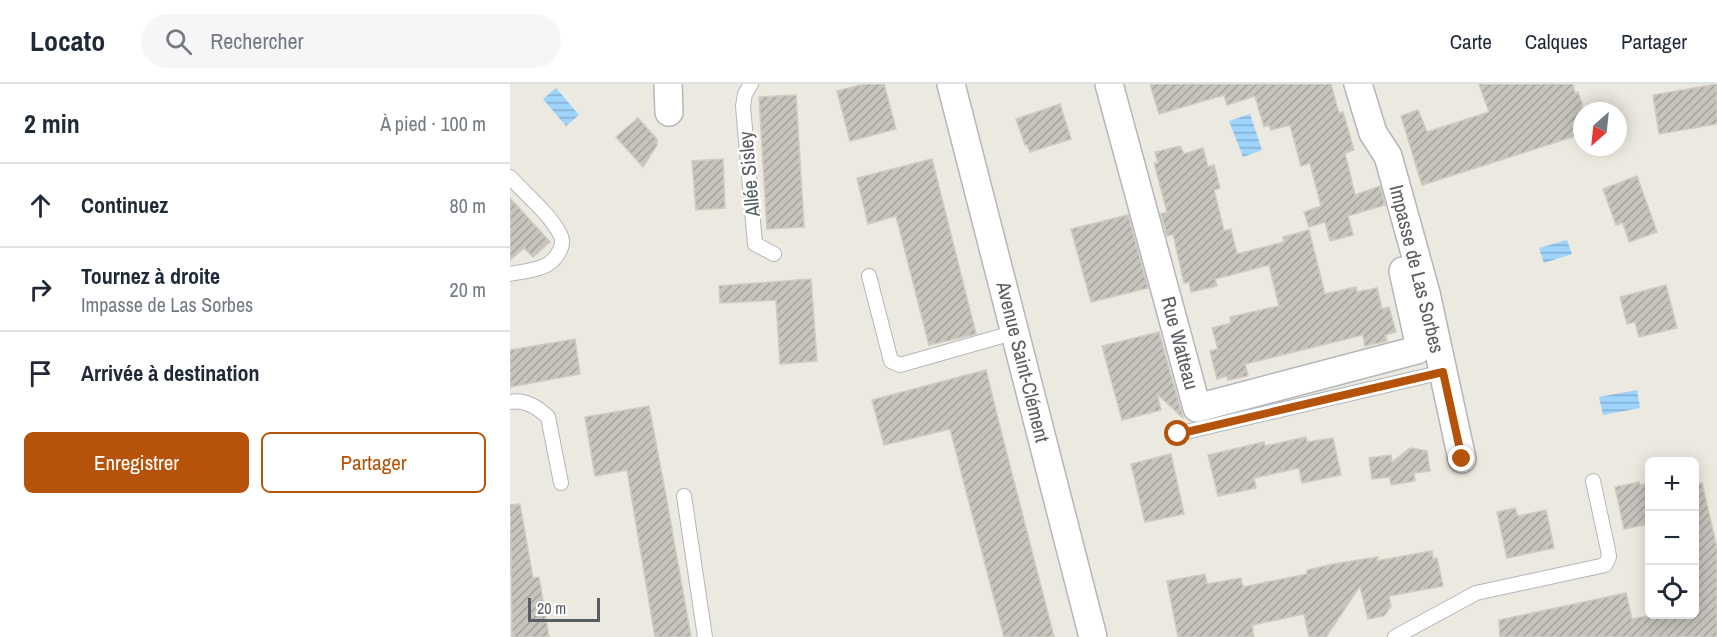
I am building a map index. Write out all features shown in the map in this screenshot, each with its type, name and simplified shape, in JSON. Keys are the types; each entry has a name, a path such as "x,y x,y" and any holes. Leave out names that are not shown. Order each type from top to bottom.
{"street":[{"path":"668,84 669,112"},
{"name":"Rue Watteau","path":"1109,84 1197,408 1417,350 1419,343 1403,271"},
{"name":"Impasse de Las Sorbes","path":"1358,84 1373,134 1388,156 1426,293 1462,459"},
{"name":"Avenue Saint-Clément","path":"953,85 1094,637"}],"lane":[{"name":"Allée Sisley","path":"751,84 745,94 743,106 755,244 774,254"},
{"path":"510,177 562,235 554,261 543,267 510,274"},
{"path":"869,276 891,361 900,365 1016,332"},
{"path":"1178,434 1443,372"},
{"path":"510,402 519,400 530,404 548,417 561,483"},
{"path":"1395,637 1476,593 1593,570 1605,565 1609,557 1593,481"},
{"path":"684,496 705,637"}],"water":[{"path":"556,88 579,115 566,126 543,99"},
{"path":"1250,114 1262,150 1243,157 1229,121"},
{"path":"1567,240 1572,254 1544,263 1539,248"},
{"path":"1637,390 1640,408 1603,415 1599,397"}],"building":[{"path":"864,84 884,84 896,129 850,141 837,91"},
{"path":"1150,84 1331,84 1339,113 1343,112 1354,150 1345,153 1355,195 1380,186 1385,205 1348,216 1353,235 1330,241 1325,222 1309,227 1304,212 1321,206 1310,163 1301,166 1290,125 1271,130 1269,125 1264,127 1255,96 1227,105 1224,95 1159,114"},
{"path":"1479,84 1573,84 1575,93 1578,92 1582,102 1573,102 1573,137 1422,185 1401,116 1418,110 1427,132 1489,112"},
{"path":"1717,84 1717,124 1659,134 1653,95"},
{"path":"796,95 804,227 767,229 759,97"},
{"path":"1060,104 1071,139 1030,152 1025,145 1016,119"},
{"path":"638,118 657,139 657,145 643,167 616,137"},
{"path":"1180,146 1184,154 1203,148 1208,167 1214,165 1220,188 1214,190 1224,231 1231,229 1237,254 1284,242 1283,237 1309,230 1325,294 1356,287 1357,292 1377,288 1382,309 1389,307 1396,332 1385,335 1387,341 1365,346 1363,335 1245,364 1248,376 1228,380 1227,376 1217,379 1210,351 1218,349 1212,328 1231,323 1230,317 1279,306 1269,265 1215,279 1217,286 1191,292 1189,282 1184,283 1173,234 1167,236 1161,214 1167,212 1154,163 1158,163 1155,152"},
{"path":"723,159 725,208 696,210 692,161"},
{"path":"932,159 976,334 929,345 896,216 868,224 857,178"},
{"path":"1637,176 1657,232 1629,242 1623,223 1616,225 1603,189"},
{"path":"510,198 550,242 533,257 524,248 510,260"},
{"path":"1128,215 1148,288 1091,302 1071,229"},
{"path":"811,279 817,361 780,364 776,300 720,303 719,286"},
{"path":"1666,285 1677,328 1639,337 1635,322 1627,324 1620,297"},
{"path":"1159,332 1183,418 1157,394 1161,410 1122,420 1102,346"},
{"path":"575,339 580,374 510,387 510,350"},
{"path":"986,370 1054,637 1004,637 950,429 884,445 872,400"},
{"path":"649,406 691,637 655,637 627,470 595,476 585,417"},
{"path":"1306,437 1307,442 1333,438 1341,475 1302,483 1299,468 1254,478 1256,488 1218,496 1208,455 1264,442 1265,446"},
{"path":"1410,448 1427,451 1430,471 1414,473 1415,481 1391,485 1390,477 1372,479 1369,458 1391,455 1392,462"},
{"path":"1171,454 1184,514 1145,522 1131,464"},
{"path":"1639,482 1640,485 1645,484 1645,525 1624,529 1615,487"},
{"path":"1699,483 1702,483 1717,548 1717,637 1500,637 1499,620 1626,593 1632,619 1645,616 1645,619 1699,619"},
{"path":"520,504 533,578 539,577 549,637 512,637 510,505"},
{"path":"1515,508 1518,516 1546,510 1554,548 1507,558 1497,512"},
{"path":"1432,551 1433,559 1437,558 1443,586 1389,596 1391,606 1384,616 1368,619 1360,586 1326,637 1309,637 1304,614 1252,625 1254,637 1178,637 1167,581 1205,574 1207,584 1241,578 1243,587 1307,574 1307,570 1334,564 1378,557 1376,561"}],"route":[{"path":"1178,434 1443,372 1462,459"}]}
